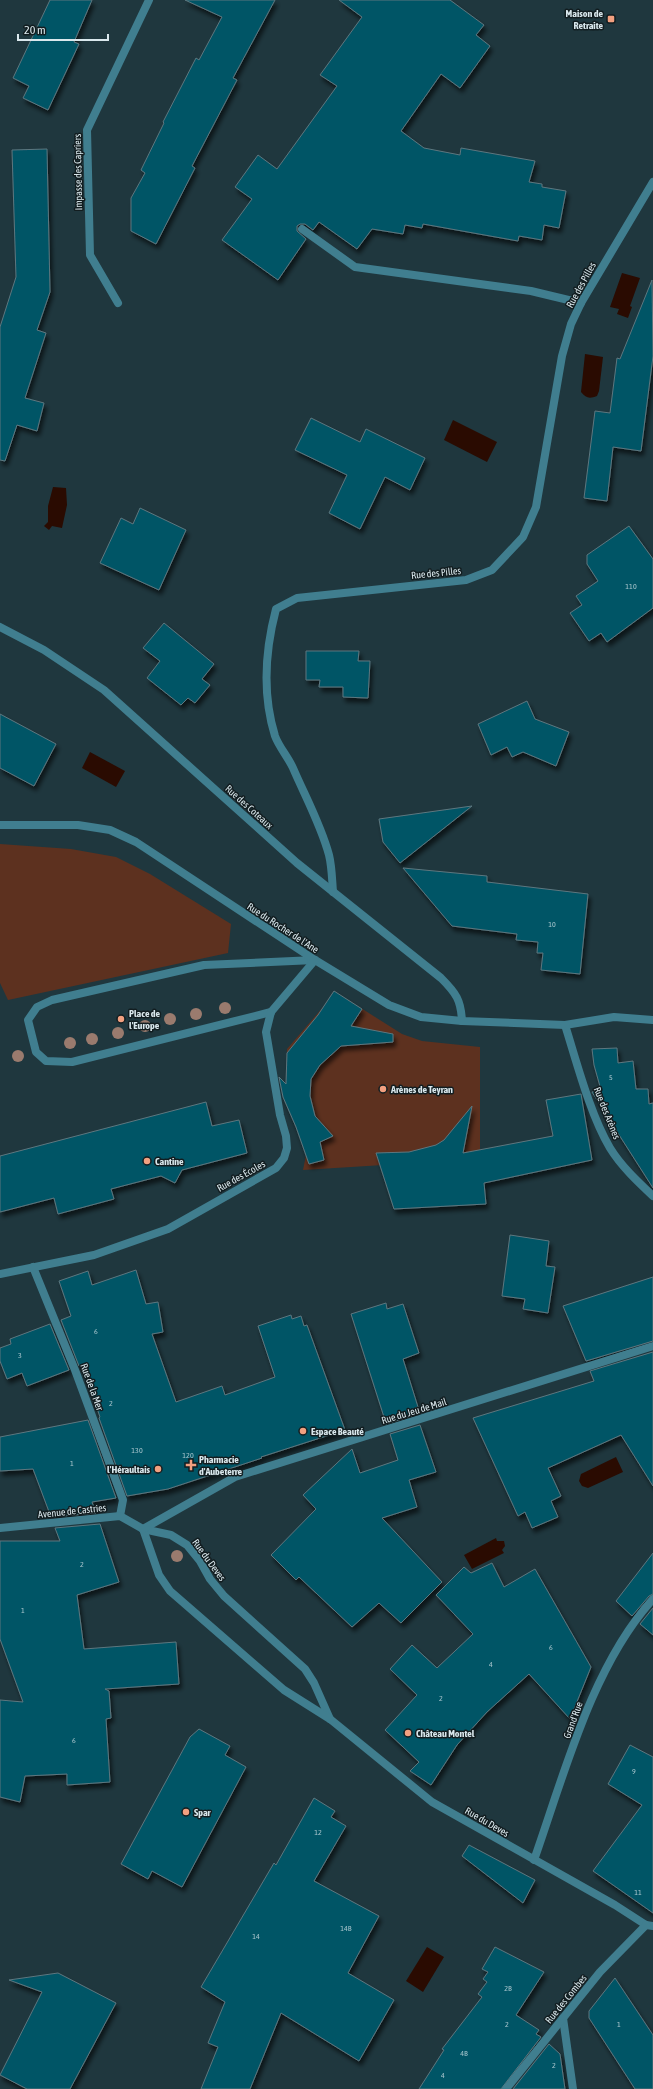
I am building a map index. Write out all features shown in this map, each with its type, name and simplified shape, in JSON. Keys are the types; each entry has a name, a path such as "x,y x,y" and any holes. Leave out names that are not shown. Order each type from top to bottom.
{"street":[{"name":"Impasse des Capriers","path":"118,302 90,255 87,130 149,0"},
{"name":"Rue des Pilles","path":"333,892 329,856 318,825 292,765 275,737 268,704 266,670 269,634 276,609 297,598 466,580 492,570 508,555 523,537 536,507 562,356 571,324 581,303 653,182"},
{"path":"302,229 355,266 531,291 581,303"},
{"name":"Rue des Coteaux","path":"0,627 44,650 104,690 297,863 441,978 454,991 461,1005 462,1021"},
{"name":"Rue du Rocher de l'Ane","path":"0,825 78,825 110,830 136,842 315,960 389,1005 421,1017 462,1021 565,1025 614,1017 653,1020"},
{"path":"271,1012 72,1062 46,1061 36,1052 28,1020 37,1007 52,1000 204,965 315,960"},
{"name":"Rue des Écoles","path":"0,1274 94,1255 168,1229 276,1168 284,1158 287,1148 266,1032 271,1012 315,960"},
{"name":"Rue des Arènes","path":"565,1025 595,1114 610,1148 636,1180 653,1196"},
{"name":"Rue de la Mer","path":"33,1267 75,1370 123,1500 120,1516"},
{"name":"Rue du Jeu de Mail","path":"143,1529 234,1477 653,1346"},
{"name":"Avenue de Castries","path":"0,1528 120,1516 143,1529"},
{"name":"Rue du Deves","path":"143,1529 159,1575 170,1591 284,1690 330,1719 432,1802 650,1926"},
{"name":"Rue du Deves","path":"143,1529 171,1535 187,1545 200,1561 210,1580 224,1596 305,1669 314,1683 330,1719"},
{"name":"Grand'Rue","path":"534,1860 596,1688 638,1616 653,1599"},
{"name":"Rue des Combes","path":"506,2089 600,1972 650,1926"},
{"path":"563,2018 573,2089"}],"shaded area":[{"path":"622,273 640,278 630,306 632,307 628,318 617,314 619,309 610,307"},
{"path":"585,354 603,357 599,391 597,396 586,397 581,392"},
{"path":"453,420 497,442 487,462 444,440"},
{"path":"53,487 66,488 67,505 62,528 52,526 49,530 44,526 48,522 48,506"},
{"path":"90,752 125,771 116,787 82,768"},
{"path":"0,844 71,849 116,857 150,874 231,924 228,953 8,1000 0,983"},
{"name":"Arènes de Teyran","path":"334,991 402,1034 422,1041 480,1047 480,1159 303,1170 306,1155 305,1146 286,1099 287,1049 324,1006"},
{"path":"616,1457 623,1472 588,1488 582,1486 579,1481 581,1474"},
{"path":"496,1538 497,1541 504,1541 505,1546 502,1550 504,1553 472,1569 464,1555"},
{"path":"427,1947 444,1957 423,1992 406,1981"}],"building":[{"path":"50,0 92,0 74,42 79,44 48,110 23,98 29,86 13,78"},
{"path":"185,0 275,0 233,78 237,80 192,166 195,168 156,244 131,231 131,198 145,173 141,170 164,123 163,122 196,58 199,60 222,17"},
{"path":"339,0 450,0 484,25 476,35 490,46 460,88 441,74 401,131 424,148 460,155 461,148 535,161 529,182 542,184 542,187 566,191 559,228 544,225 542,240 519,236 518,241 423,224 422,228 405,225 403,234 372,229 357,249 319,222 313,230 305,224 300,224 297,226 297,231 306,239 278,280 222,240 252,199 235,187 258,155 277,169 337,86 320,75 362,17"},
{"path":"47,149 50,292 37,330 46,333 25,398 44,403 37,431 17,425 5,461 0,460 0,327 16,277 12,150"},
{"path":"652,280 653,356 641,451 613,447 607,501 584,498 595,411 610,413 617,358 620,359"},
{"path":"311,418 360,442 366,429 425,458 410,490 385,477 360,529 329,513 347,475 295,450"},
{"path":"140,508 186,530 159,590 100,563 121,518 133,524"},
{"path":"629,526 653,559 653,608 607,642 601,633 589,641 570,613 582,605 576,596 598,581 587,564 587,555"},
{"path":"164,623 214,664 202,679 210,685 195,703 188,698 181,705 147,678 160,661 143,648"},
{"path":"306,651 359,651 358,661 370,661 368,698 343,697 343,687 319,687 320,680 306,680"},
{"path":"527,701 535,719 569,732 556,766 523,752 512,757 507,747 491,755 478,724"},
{"path":"0,714 56,744 34,786 0,768"},
{"path":"472,806 400,863 383,842 379,819"},
{"path":"403,868 487,876 487,882 588,894 580,974 541,970 543,953 537,953 538,942 516,940 517,934 452,926"},
{"path":"334,991 362,1009 351,1026 393,1034 393,1042 341,1046 320,1065 311,1079 310,1096 315,1116 333,1136 320,1142 324,1160 309,1164 296,1127 283,1097 279,1077 286,1084 287,1053 318,1015"},
{"path":"617,1048 618,1063 633,1061 636,1089 648,1089 649,1104 653,1103 653,1188 614,1127 612,1128 610,1120 592,1092 601,1090 594,1065 592,1049"},
{"path":"581,1094 592,1160 484,1183 486,1204 394,1209 376,1153 409,1152 436,1145 444,1140 472,1106 463,1153 553,1136 546,1100"},
{"path":"206,1102 212,1126 239,1120 247,1153 182,1170 175,1183 161,1176 111,1189 114,1199 58,1214 54,1198 0,1212 0,1156"},
{"path":"510,1235 549,1241 546,1266 555,1267 548,1313 523,1309 525,1299 502,1296"},
{"path":"136,1270 146,1304 158,1302 163,1332 152,1334 176,1402 222,1386 225,1395 275,1377 258,1326 291,1315 292,1319 301,1316 304,1326 307,1325 345,1430 168,1489 127,1496 82,1365 79,1366 61,1320 71,1316 59,1281 88,1271 92,1285"},
{"path":"653,1277 653,1341 586,1361 563,1306"},
{"path":"386,1303 387,1309 403,1304 419,1353 403,1359 418,1407 415,1408 417,1414 386,1424 386,1417 384,1417 351,1314"},
{"path":"50,1324 69,1370 27,1386 22,1373 7,1379 0,1361 0,1348 11,1344 10,1339"},
{"path":"653,1352 653,1486 621,1435 548,1468 561,1496 551,1501 558,1517 532,1528 525,1512 518,1516 473,1418 594,1381 590,1371"},
{"path":"88,1420 116,1498 92,1502 96,1513 51,1517 33,1469 0,1471 0,1437"},
{"path":"420,1425 436,1472 409,1480 417,1507 382,1518 442,1582 401,1623 379,1603 352,1627 299,1577 296,1580 271,1555 316,1509 303,1495 352,1449 360,1473 398,1460 390,1434"},
{"path":"100,1524 119,1582 77,1595 84,1649 176,1642 179,1684 105,1689 109,1691 111,1718 106,1719 110,1782 67,1785 67,1774 25,1776 20,1802 0,1797 0,1700 23,1702 0,1639 0,1541 60,1541 55,1528"},
{"path":"653,1553 653,1594 649,1596 632,1616 616,1601"},
{"path":"492,1563 504,1587 535,1569 591,1667 570,1719 529,1674 487,1712 457,1745 431,1785 410,1771 419,1762 385,1730 417,1695 390,1669 412,1645 437,1668 473,1634 436,1595 464,1567 471,1573"},
{"path":"653,1608 653,1635 640,1624"},
{"name":"Spar","path":"199,1729 230,1746 225,1755 246,1767 182,1887 152,1871 148,1879 121,1864 190,1737"},
{"path":"630,1745 653,1757 653,1913 593,1871 642,1805 608,1784"},
{"path":"314,1798 335,1811 331,1817 346,1826 314,1881 379,1916 348,1973 394,2000 359,2061 281,2013 250,2089 201,2089 218,2047 208,2043 225,2002 201,1987 274,1863 276,1865"},
{"path":"469,1845 535,1880 523,1903 462,1856"},
{"path":"495,1947 544,1972 516,2015 539,2030 536,2034 541,2037 501,2089 419,2089 444,2050 442,2049 482,1997 478,1994 487,1982 483,1979 488,1972 482,1969"},
{"path":"58,1973 116,2003 70,2089 27,2089 0,2075 42,1992 9,1980"},
{"path":"615,1978 653,2035 653,2089 635,2089 589,2018 589,2011"},
{"path":"549,2044 560,2054 565,2089 513,2089"}],"place":[{"name":"Maison de Retraite","path":"611,19"},
{"name":"Place de l'Europe","path":"121,1019"},
{"name":"Arènes de Teyran","path":"383,1089"},
{"name":"Cantine","path":"147,1161"},
{"name":"Espace Beauté","path":"303,1431"},
{"name":"Pharmacie d'Aubeterre","path":"191,1465"},
{"name":"l'Héraultais","path":"158,1469"},
{"name":"Château Montel","path":"408,1733"},
{"name":"Spar","path":"186,1812"}]}
